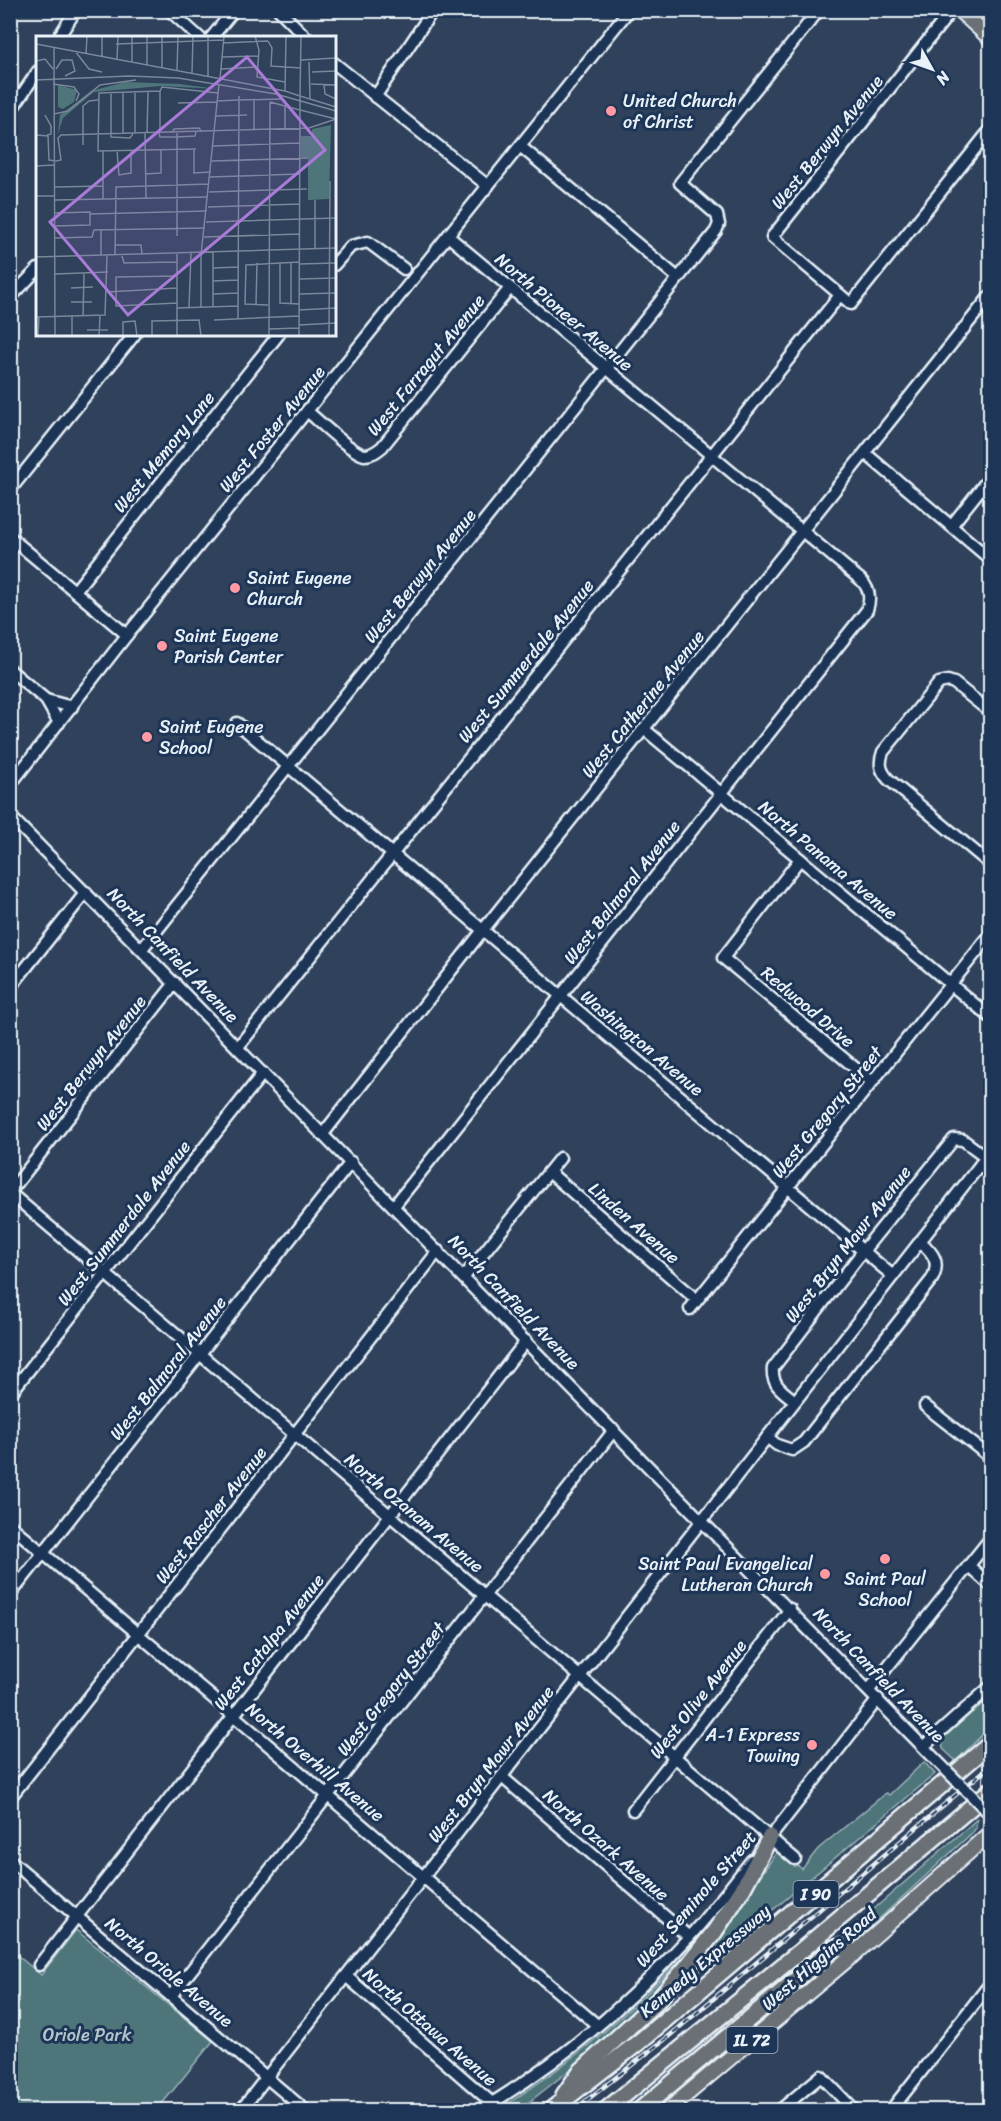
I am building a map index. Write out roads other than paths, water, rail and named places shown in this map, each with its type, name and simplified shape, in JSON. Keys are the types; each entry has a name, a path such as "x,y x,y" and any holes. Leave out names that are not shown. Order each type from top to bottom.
{"highway":[{"name":"Kennedy Expressway","path":"553,2109 648,2035 990,1744"},
{"name":"I 90","path":"606,2110 794,1957 990,1791"},
{"path":"553,2109 580,2072 657,2001 686,1968 715,1931 742,1890 770,1838"},
{"path":"640,2110 834,1948 845,1947 854,1954"}],"main road":[{"path":"959,10 990,38"},
{"name":"West Higgins Road","path":"668,2110 854,1954 990,1833"}],"street":[{"path":"59,36 76,10"},
{"path":"169,10 198,36"},
{"path":"213,36 234,10"},
{"path":"279,10 305,36"},
{"path":"375,97 433,10"},
{"name":"West Foster Avenue","path":"11,783 127,635 629,10"},
{"name":"West Berwyn Avenue","path":"141,949 716,231 719,221 715,212 680,183 819,10"},
{"name":"West Berwyn Avenue","path":"840,295 772,237 952,10"},
{"path":"336,65 488,186"},
{"path":"10,112 36,74"},
{"path":"840,295 851,304 990,130"},
{"path":"520,146 678,278"},
{"name":"North Pioneer Avenue","path":"448,236 801,531"},
{"path":"336,263 351,246 368,242 404,269"},
{"path":"10,298 36,271"},
{"name":"West Farragut Avenue","path":"307,411 357,453 369,455 376,452 510,288"},
{"name":"West Summerdale Avenue","path":"238,1047 840,295"},
{"name":"West Catherine Avenue","path":"323,1134 483,930 990,296"},
{"path":"10,490 133,336"},
{"name":"West Memory Lane","path":"75,591 277,336"},
{"path":"865,453 990,559"},
{"path":"951,526 990,477"},
{"name":"West Balmoral Avenue","path":"394,1206 867,610 870,596 861,580 801,531"},
{"path":"10,537 127,635"},
{"path":"10,670 46,700 59,723"},
{"path":"990,712 961,687 948,681 939,683 883,752 880,765 888,779 990,864"},
{"path":"46,700 72,707"},
{"name":"Washington Avenue","path":"237,723 893,1276"},
{"name":"North Panama Avenue","path":"644,729 990,1017"},
{"name":"North Canfield Avenue","path":"10,816 989,1813"},
{"name":"Redwood Drive","path":"800,859 723,958 872,1082"},
{"path":"10,988 86,892"},
{"name":"West Gregory Street","path":"690,1310 990,935"},
{"name":"West Berwyn Avenue","path":"10,1192 174,982"},
{"name":"West Summerdale Avenue","path":"10,1394 263,1072"},
{"name":"West Bryn Mawr Avenue","path":"240,2110 986,1158 963,1140 954,1139 863,1251 773,1368 773,1381 776,1386 795,1401"},
{"path":"464,1277 560,1158"},
{"path":"986,1158 990,1173"},
{"name":"West Balmoral Avenue","path":"10,1595 351,1162"},
{"name":"Linden Avenue","path":"549,1172 698,1300"},
{"name":"North Ozanam Avenue","path":"10,1192 795,1858"},
{"path":"767,1437 777,1445 792,1450 804,1442 932,1279 937,1263 930,1250 920,1241"},
{"name":"West Rascher Avenue","path":"10,1798 438,1251"},
{"name":"West Catalpa Avenue","path":"39,1965 526,1341"},
{"path":"925,1406 990,1457"},
{"name":"West Gregory Street","path":"171,1996 614,1430"},
{"name":"North Overhill Avenue","path":"10,1525 597,2025"},
{"path":"869,1690 990,1539"},
{"path":"969,1566 990,1586"},
{"name":"West Olive Avenue","path":"633,1810 790,1609"},
{"path":"924,1746 990,1687"},
{"name":"West Seminole Street","path":"480,2110 547,2065 597,2025 646,1981 689,1937 770,1838 878,1699"},
{"name":"North Ozark Avenue","path":"502,1778 689,1937"},
{"name":"North Oriole Avenue","path":"10,1860 305,2110"},
{"name":"North Ottawa Avenue","path":"346,1976 492,2103"},
{"path":"891,2110 990,1984"},
{"path":"780,2110 821,2076 854,2110"}],"railway":[{"path":"574,2110 668,2037 990,1766"}],"place":[{"name":"United Church of Christ","path":"611,111"},
{"name":"Saint Eugene Church","path":"235,588"},
{"name":"Saint Eugene Parish Center","path":"162,646"},
{"name":"Saint Eugene School","path":"147,737"},
{"name":"Saint Paul School","path":"885,1559"},
{"name":"Saint Paul Evangelical Lutheran Church","path":"825,1574"},
{"name":"A-1 Express Towing","path":"812,1745"}],"park label":[{"name":"Oriole Park","path":"87,2035"}]}
